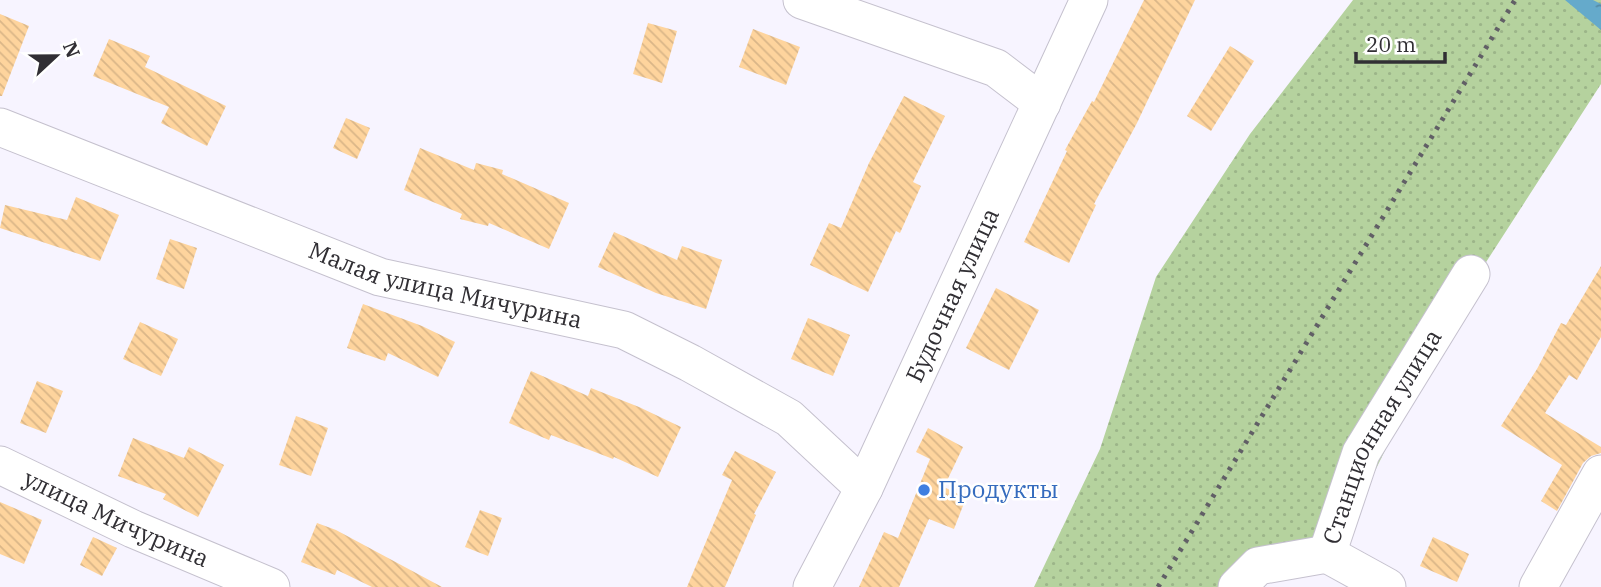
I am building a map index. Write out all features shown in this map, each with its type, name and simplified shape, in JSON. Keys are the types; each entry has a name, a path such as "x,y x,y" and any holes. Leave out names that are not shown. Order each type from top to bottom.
{"street":[{"path":"802,0 996,68 1042,103"},
{"name":"Будочная улица","path":"812,587 864,488 1089,0"},
{"name":"Малая улица Мичурина","path":"0,127 380,277 624,330 789,418 864,488"},
{"name":"Станционная улица","path":"1237,587 1258,566 1327,554 1361,453 1471,274"},
{"name":"улица Мичурина","path":"0,465 133,529 271,587"},
{"path":"1538,587 1601,474"},
{"path":"1327,554 1387,587"}],"green space":[{"path":"1353,0 1601,0 1601,84 1450,318 1348,526 1250,557 1219,587 1034,587 1100,449 1156,277 1250,134"}],"water":[{"path":"1565,0 1593,0 1601,4 1601,30"}],"building":[{"path":"1144,0 1195,0 1137,123 1094,204 1096,205 1069,263 1024,242 1067,151 1065,150 1092,101 1094,102"},
{"path":"0,14 29,26 2,96 0,96"},
{"path":"648,23 677,31 662,83 633,74"},
{"path":"753,29 800,47 786,85 739,67"},
{"path":"109,39 150,56 145,67 226,106 207,146 161,123 169,107 93,76"},
{"path":"1230,46 1254,61 1211,131 1187,116"},
{"path":"904,96 945,116 913,182 921,186 900,233 896,231 868,292 810,265 829,223 841,228 869,163"},
{"path":"346,118 370,128 357,159 333,148"},
{"path":"420,148 474,170 476,163 503,170 502,174 569,203 549,249 489,223 488,226 460,219 462,214 404,190"},
{"path":"76,197 119,215 100,261 0,228 5,205 67,220"},
{"path":"614,232 677,260 682,246 722,260 706,309 656,293 598,267"},
{"path":"170,239 197,248 184,289 156,279"},
{"path":"1601,266 1601,337 1577,380 1569,375 1545,413 1601,447 1601,453 1591,456 1583,463 1557,511 1541,501 1562,465 1501,426 1537,369 1561,323 1566,325"},
{"path":"996,288 1039,310 1009,370 966,348"},
{"path":"363,304 422,326 455,342 438,377 388,353 385,361 347,348"},
{"path":"808,318 850,335 833,376 791,359"},
{"path":"140,322 178,339 161,376 123,359"},
{"path":"531,371 588,396 591,388 681,427 658,477 614,457 613,459 551,435 549,440 509,423"},
{"path":"37,381 63,391 46,433 20,423"},
{"path":"296,416 328,428 311,476 279,465"},
{"path":"928,428 963,447 944,487 966,498 954,529 929,519 899,587 859,587 884,532 898,538 930,459 916,452"},
{"path":"133,438 184,458 189,447 224,465 198,517 163,499 166,494 118,476"},
{"path":"735,451 776,472 754,514 756,515 725,587 687,587 732,480 722,475"},
{"path":"0,502 42,520 24,564 0,554"},
{"path":"480,510 502,518 488,556 465,547"},
{"path":"317,523 336,530 442,587 372,587 337,570 335,575 301,562"},
{"path":"93,537 117,548 102,576 80,565"},
{"path":"1433,537 1469,554 1457,582 1420,566"}],"railway":[{"path":"1158,587 1515,0"}],"place":[{"name":"Продукты","path":"924,490"}]}
